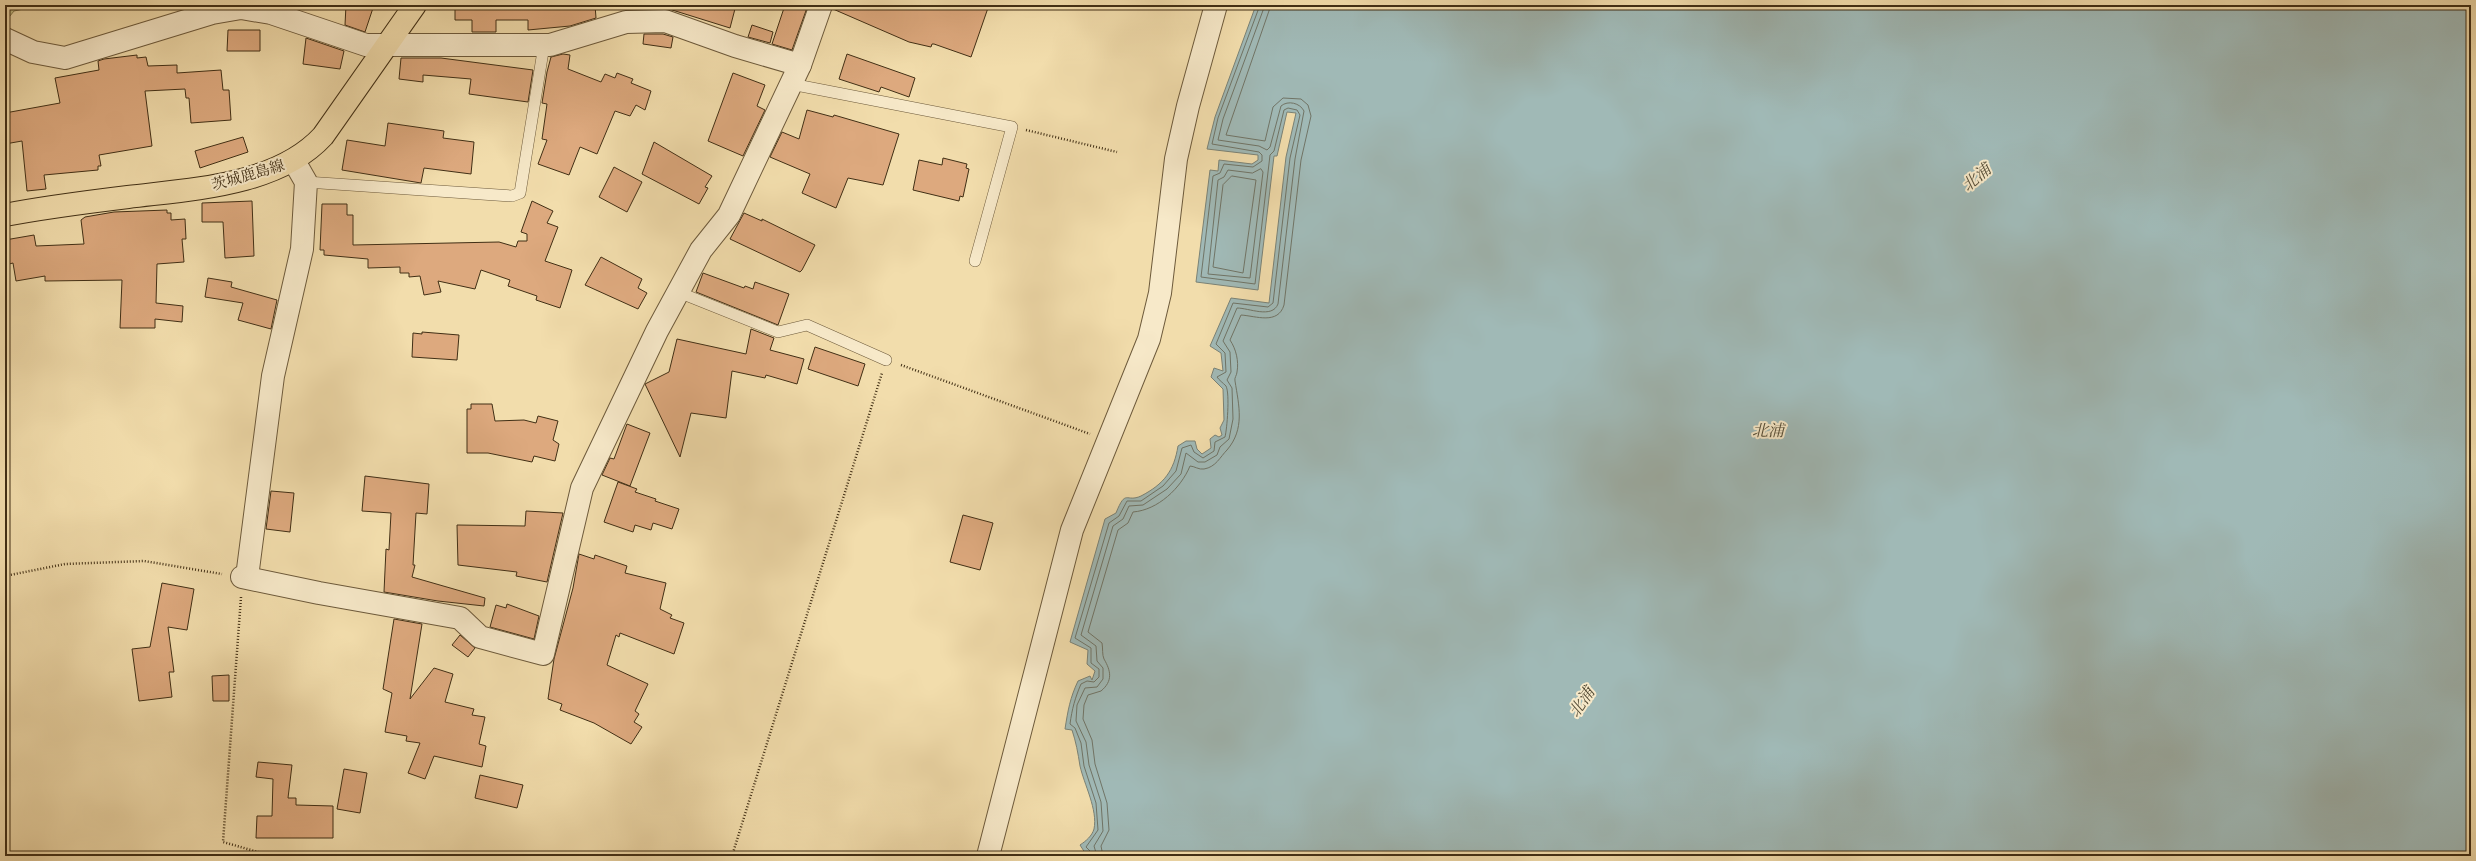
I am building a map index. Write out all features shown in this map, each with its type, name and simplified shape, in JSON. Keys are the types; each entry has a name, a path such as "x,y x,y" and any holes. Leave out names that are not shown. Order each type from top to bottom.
{"main road":[{"name":"茨城鹿島線","path":"5,214 45,207 212,186 280,167 294,160 309,151 323,136 415,5"}],"street":[{"path":"294,160 306,182 302,249 273,376 245,577 319,593 460,618 480,637 543,654 582,488 657,331 701,250 729,214 795,74 821,5"},
{"path":"988,856 1072,530 1149,339 1160,293 1176,159 1188,106 1216,5"},
{"path":"5,39 33,52 65,58 212,13 241,8 270,13 366,44 387,45 544,45 626,22 665,20 735,46 795,74"}],"lane":[{"path":"306,182 512,196 520,193 544,45"},
{"path":"795,74 1012,127 975,261"},
{"path":"678,292 778,332 807,325 886,360"}],"path":[{"path":"1012,127 1117,152"},
{"path":"732,856 886,360 1109,440"},
{"path":"5,576 65,564 144,561 245,577 223,842 272,856"}],"shaded area":[{"path":"5,5 42,5 14,11 5,22"}],"water":[{"name":"北浦","path":"1256,5 2471,5 2471,856 1087,856 1080,845 1093,832 1095,822 1094,814 1080,766 1072,730 1065,729 1070,704 1078,681 1090,676 1092,680 1095,671 1087,664 1088,650 1070,642 1105,519 1116,513 1124,498 1136,498 1141,496 1156,487 1167,476 1174,463 1178,446 1186,441 1195,441 1197,449 1202,454 1211,448 1210,439 1215,435 1219,437 1222,435 1220,428 1224,420 1223,389 1211,377 1214,368 1223,371 1221,353 1210,346 1231,298 1269,303 1286,157 1296,113 1287,112 1277,156 1274,156 1258,290 1196,282 1210,170 1218,171 1219,160 1252,164 1258,160 1258,155 1207,149 1215,117"}],"building":[{"path":"346,5 374,5 365,32 345,25"},
{"path":"455,5 595,5 596,18 570,26 528,30 528,20 496,20 496,32 472,32 472,20 455,20"},
{"path":"649,5 736,5 730,28 669,9 648,9"},
{"path":"785,5 808,5 792,50 772,44"},
{"path":"833,5 989,5 971,57 934,44 932,44 931,47 909,42 833,9"},
{"path":"752,25 773,32 770,43 748,37"},
{"path":"228,30 260,30 260,51 227,51"},
{"path":"644,34 663,34 673,37 671,48 643,44"},
{"path":"306,38 344,51 340,69 303,64"},
{"path":"563,54 570,55 568,69 601,82 605,74 615,78 617,73 633,79 631,83 651,91 645,110 636,105 630,116 615,111 597,154 580,147 569,175 538,164 547,140 542,139 547,104 542,103 547,72 551,57"},
{"path":"847,54 915,78 909,97 881,87 879,92 839,79"},
{"path":"137,55 137,58 146,57 148,66 177,65 177,73 221,70 223,90 229,90 231,120 191,123 189,98 186,98 185,89 145,91 152,146 99,155 101,166 98,166 98,170 44,175 46,189 27,191 22,141 5,144 5,113 60,103 55,78 99,70 98,61 104,59"},
{"path":"401,58 441,58 533,70 528,102 469,94 471,79 423,75 423,82 399,79"},
{"path":"733,73 765,85 757,106 765,110 743,156 708,141"},
{"path":"807,110 833,117 834,115 899,134 883,185 848,178 836,208 802,193 810,174 770,157 782,132 799,139"},
{"path":"388,123 444,131 443,138 474,142 471,174 424,168 421,183 342,170 347,140 385,146"},
{"path":"243,137 248,152 200,168 195,151"},
{"path":"654,142 712,176 705,187 708,188 699,204 642,174"},
{"path":"943,158 967,164 966,168 969,169 963,197 960,196 959,201 913,190 919,160 942,165"},
{"path":"614,167 642,182 627,212 599,197"},
{"path":"252,201 254,256 225,258 223,222 202,222 202,203"},
{"path":"532,201 553,211 547,223 558,227 545,261 572,270 560,308 536,300 537,296 508,286 510,280 481,270 475,289 438,281 441,292 424,295 420,276 409,277 409,273 400,273 400,267 368,268 368,259 324,255 324,250 320,250 322,204 347,204 347,215 353,215 353,245 499,242 516,247 518,241 527,241 527,234 521,232"},
{"path":"167,210 167,213 171,213 171,220 185,219 186,239 182,239 184,262 157,264 156,303 183,306 182,322 155,319 155,328 120,328 122,280 45,281 45,276 16,281 13,263 5,265 5,240 34,235 36,246 84,244 81,220 85,217 114,212"},
{"path":"744,213 762,221 762,219 815,245 800,272 730,239"},
{"path":"601,257 642,279 638,288 647,293 638,309 585,285"},
{"path":"703,273 744,288 745,286 753,289 755,282 789,294 778,325 696,292"},
{"path":"208,278 232,282 231,287 277,300 271,329 238,320 243,303 205,297"},
{"path":"751,329 774,338 770,350 804,359 797,384 766,375 765,378 732,371 726,418 691,413 680,457 645,384 669,372 677,339 746,354"},
{"path":"422,332 459,335 457,360 412,357 413,333 422,334"},
{"path":"815,347 865,364 858,386 808,369"},
{"path":"471,404 492,404 495,421 524,420 536,423 538,416 558,421 553,440 559,444 555,461 534,456 532,462 488,453 467,453 467,409 471,409"},
{"path":"627,424 650,433 630,486 602,475 610,458 614,459"},
{"path":"365,476 429,484 427,514 416,513 413,565 415,565 412,577 485,598 484,606 438,601 384,592 386,549 389,550 391,513 362,511"},
{"path":"618,482 637,489 635,492 656,499 655,501 679,509 672,529 653,523 651,530 635,525 633,532 604,522"},
{"path":"271,491 294,493 290,532 266,529"},
{"path":"526,511 563,513 547,582 516,576 517,572 458,565 457,525 525,526"},
{"path":"963,515 993,523 980,570 950,562"},
{"path":"579,554 594,559 595,555 627,566 625,573 666,583 660,609 672,615 670,618 684,623 674,654 620,633 619,637 616,635 607,665 648,684 635,711 639,714 634,722 642,727 631,744 594,723 560,710 562,704 548,699 554,659 573,588"},
{"path":"162,583 194,589 187,630 168,627 174,672 169,672 172,697 139,701 132,649 150,647"},
{"path":"507,604 539,616 534,639 490,627 496,605 506,608"},
{"path":"394,619 422,624 410,699 434,668 453,674 445,702 474,709 472,715 485,717 479,744 486,746 482,767 434,756 425,779 408,773 420,743 406,741 407,736 385,732 392,693 383,689"},
{"path":"460,635 475,648 468,657 452,645"},
{"path":"229,675 229,701 213,701 212,676"},
{"path":"258,762 292,765 288,798 296,798 296,805 333,806 333,838 256,838 257,816 272,816 273,779 256,777"},
{"path":"344,769 367,773 360,813 337,809"},
{"path":"480,775 523,785 517,808 475,798"}]}
